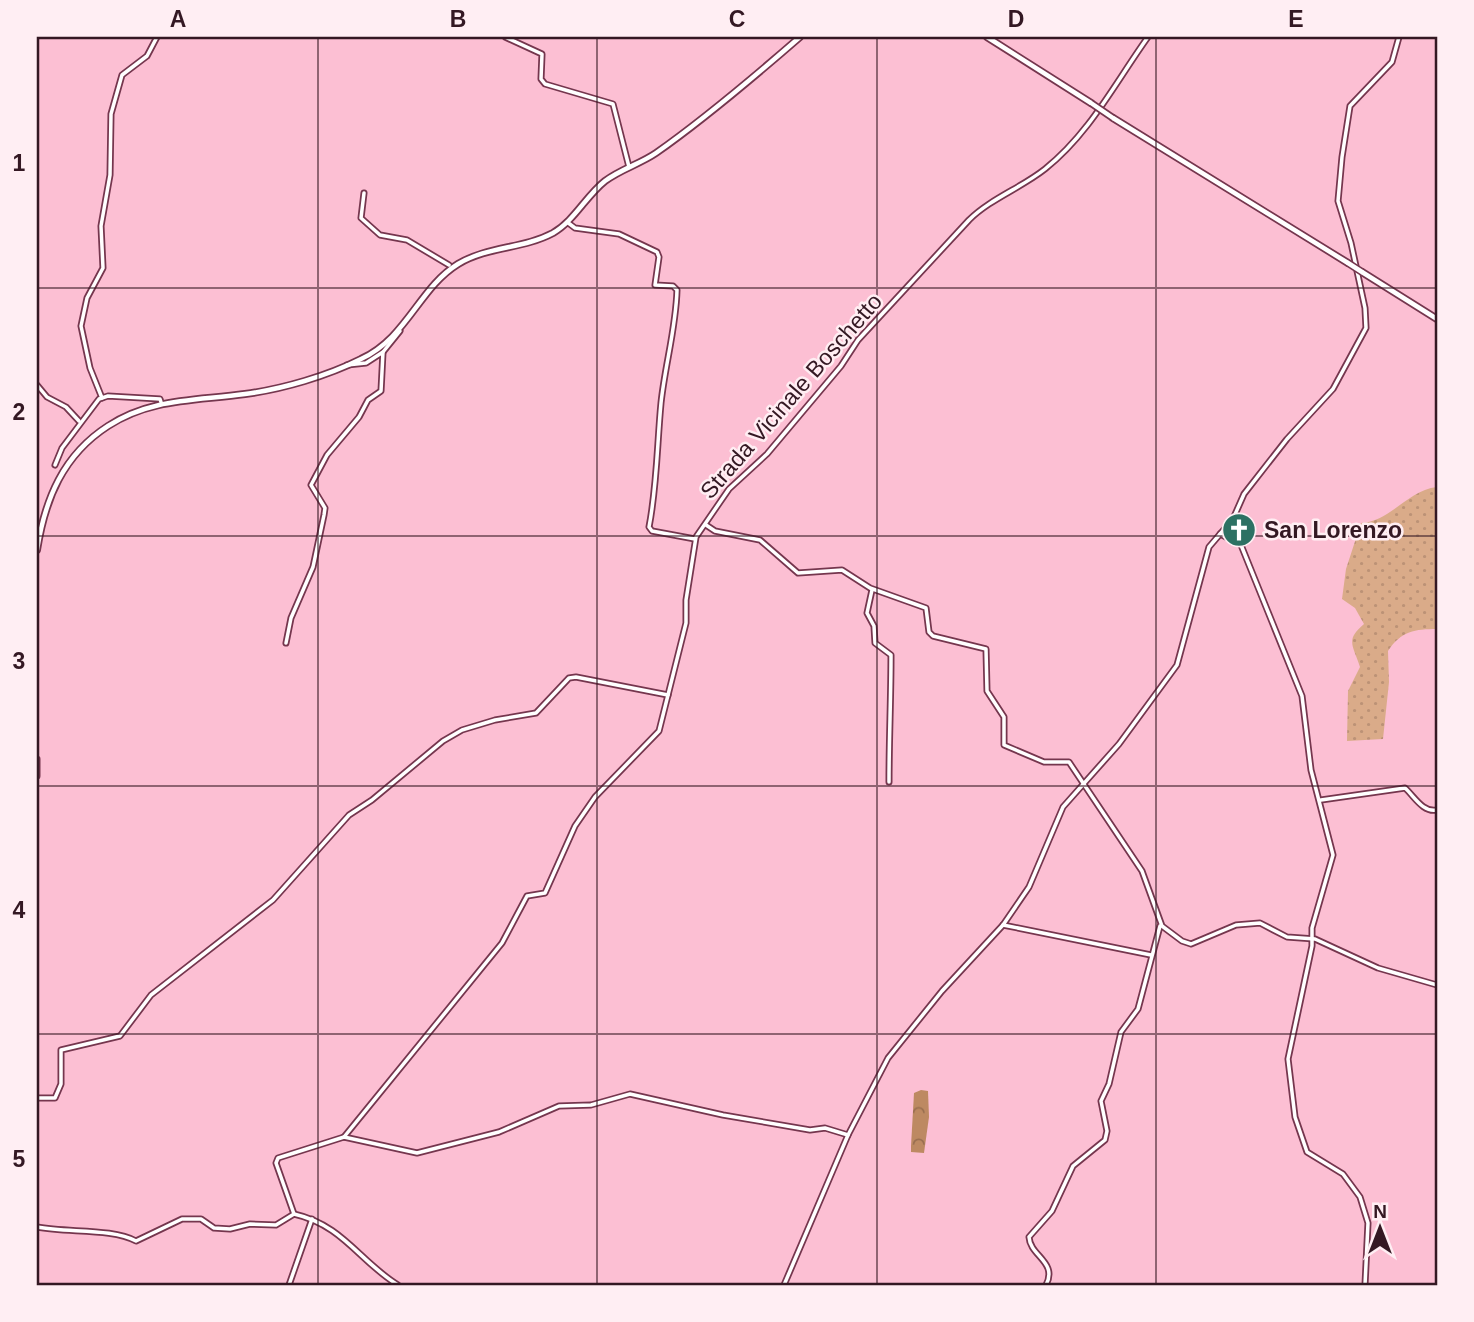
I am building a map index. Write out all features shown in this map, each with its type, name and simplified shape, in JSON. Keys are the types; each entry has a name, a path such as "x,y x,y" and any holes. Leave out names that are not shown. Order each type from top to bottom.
{"main road":[{"path":"37,550 49,496 76,454 113,422 161,402 259,392 347,365 375,352 400,331 437,282 458,264 485,252 533,242 556,231 603,183 674,139 800,37"},
{"path":"986,37 1437,319"}],"street":[{"path":"102,398 90,368 81,326 87,298 103,268 101,226 110,175 111,114 122,75 147,57 157,37"},
{"path":"505,37 542,54 542,82 613,104 629,167"},
{"name":"Strada Vicinale Boschetto","path":"344,1137 502,943 527,896 545,893 575,826 595,797 659,731 686,623 686,600 695,539 729,489 767,454 841,366 858,340 968,220 984,207 1027,183 1069,147 1089,125 1148,37"},
{"path":"784,1285 848,1135 888,1058 922,1014 1003,925 1029,887 1060,811 1119,744 1177,665 1207,552 1233,519 1244,494 1333,389 1366,328 1359,272 1338,201 1349,112 1355,100 1392,62 1399,37"},
{"path":"364,194 361,218 380,235 407,240 449,265"},
{"path":"566,222 575,228 620,234 657,252 659,257 655,285 673,286 677,290 673,340 661,401 656,496 649,527 655,531 673,532 695,539"},
{"path":"347,365 366,363 383,352 400,331"},
{"path":"286,643 291,618 313,567 324,515 325,508 311,485 327,455 354,424 368,400 381,391 383,352"},
{"path":"37,385 47,397 66,407 80,421"},
{"path":"55,465 62,448 80,421 102,398 160,399 161,402"},
{"path":"706,524 715,531 760,540 799,573 842,570 872,589 926,608 929,632 933,636 986,649 986,691 1004,717 1004,745 1044,762 1069,762 1142,871 1161,924 1187,943 1246,923 1265,924 1287,937 1312,940 1378,968 1437,985"},
{"path":"1220,534 1241,545 1300,688 1311,770 1333,855 1314,922 1288,1059 1295,1117 1307,1152 1343,1174 1360,1198 1368,1223 1365,1285"},
{"path":"872,589 867,613 874,626 875,643 887,649 891,655 891,707 887,730 889,782"},
{"path":"37,1098 57,1096 61,1050 120,1035 151,995 273,900 349,815 372,800 454,733 495,720 536,713 569,678 576,677 668,695"},
{"path":"37,760 37,776"},
{"path":"1320,800 1405,788 1413,799 1430,811 1437,810"},
{"path":"1046,1285 1048,1268 1029,1244 1029,1237 1052,1211 1073,1166 1105,1140 1107,1130 1101,1101 1124,1025 1138,1009 1161,924"},
{"path":"1003,925 1151,955"},
{"path":"294,1214 276,1163 278,1158 344,1137 417,1153 499,1132 559,1106 591,1105 630,1094 723,1115 810,1130 825,1128 848,1135"},
{"path":"37,1227 70,1233 115,1233 136,1241 182,1219 201,1219 214,1228 230,1229 255,1224 276,1225 294,1214 331,1228 353,1245 372,1269 398,1285"},
{"path":"289,1285 312,1219"}],"green space":[{"path":"928,1091 929,1117 924,1153 911,1152 914,1093"}],"shaded area":[{"path":"1437,487 1437,629 1409,632 1398,639 1388,651 1389,682 1383,739 1347,741 1348,691 1360,667 1352,643 1354,634 1364,624 1355,608 1342,599 1346,569 1361,523 1381,517 1417,494"}],"place":[{"name":"San Lorenzo","path":"1239,530"}]}
